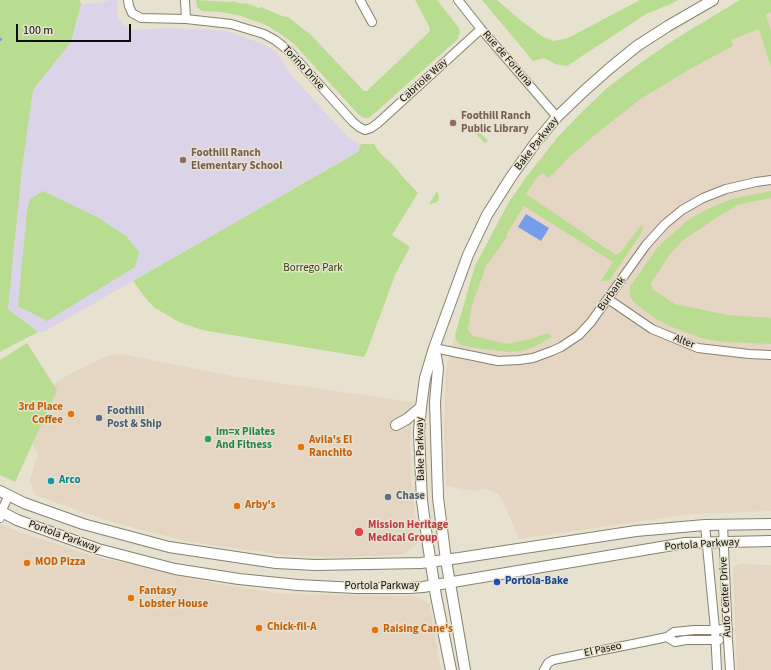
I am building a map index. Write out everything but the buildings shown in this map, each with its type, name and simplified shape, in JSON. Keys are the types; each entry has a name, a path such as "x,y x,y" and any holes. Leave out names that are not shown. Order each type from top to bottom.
{"main road":[{"name":"Bake Parkway","path":"451,670 431,562 422,501 419,432 425,378 434,348 468,255 487,215 511,177 536,142 557,117 584,91 637,46 713,0"},
{"name":"Bake Parkway","path":"434,348 438,368 435,402 438,498 446,560 466,670"},
{"path":"419,432 427,409 428,389 438,368"},
{"path":"396,425 407,420 421,407"},
{"name":"Portola Parkway","path":"4,493 24,503 83,524 169,547 276,563 315,566 431,562 636,531 706,525 771,524"},
{"name":"Portola Parkway","path":"0,513 98,549 174,569 298,586 356,588 423,587 684,544 771,541"}],"street":[{"name":"Torino Drive","path":"128,0 134,14 142,18 232,24 264,34 275,40 289,51 353,122 365,130"},
{"path":"185,0 186,20"},
{"path":"360,0 372,22"},
{"name":"Rue de Fortuna","path":"458,0 557,117"},
{"name":"Cabriole Way","path":"365,130 378,123 481,29"},
{"name":"Burbank","path":"434,348 498,361 533,358 552,351 570,342 591,322 646,245 665,224 682,210 703,198 726,189 771,180"},
{"name":"Alter","path":"608,299 652,329 698,348 771,355"},
{"path":"0,513 4,493"},
{"name":"Auto Center Drive","path":"706,525 717,670"},
{"name":"Auto Center Drive","path":"722,525 730,670"},
{"name":"El Paseo","path":"544,670 548,663 553,660 667,638 674,632 728,628"},
{"name":"El Paseo","path":"667,638 675,642 686,640 728,640"}],"shaded area":[{"name":"Foothill Ranch Elementary School","path":"118,0 117,13 119,19 129,29 166,28 226,31 267,46 277,53 292,76 346,135 352,140 361,144 358,152 44,332 38,332 8,309 22,169 33,90 71,42 81,4"},
{"path":"740,0 771,0 771,511 691,514 519,539 503,501 498,494 485,488 475,491 446,486 444,429 446,370 475,266 509,202 527,176 557,138 581,113 606,89 649,57 677,38"},
{"path":"121,354 236,377 413,402 410,440 411,477 419,543 403,554 379,556 329,557 278,554 185,541 112,522 35,495 30,480 38,455 26,429 45,389 79,369 108,356"},
{"path":"0,524 19,532 97,557 217,584 286,594 414,596 430,604 441,670 0,670"},
{"path":"740,564 771,565 771,670 737,670 733,567"}],"green space":[{"path":"0,0 80,0 81,4 71,42 33,90 22,169 8,309 38,332 0,352"},
{"path":"196,0 246,3 288,17 311,35 364,91 367,91 430,30 415,0 437,0 459,28 460,32 459,38 377,111 368,118 364,118 359,115 294,44 279,33 266,25 241,16 221,12 202,11 197,7"},
{"path":"482,0 497,0 543,37 554,41 568,38 640,0 678,0 646,14 567,66 555,64 544,58 533,61"},
{"path":"740,0 771,0 771,12 766,15 771,31 771,67 759,29 731,40 733,46 690,69 642,98 570,156 549,178 542,173 537,177 526,194 616,255 621,252 642,224 642,232 609,281 601,281 613,262 524,206 506,235 507,237 486,266 472,305 468,330 473,336 507,344 531,339 548,333 552,337 534,347 522,351 510,352 461,345 457,341 455,335 475,266 509,202 557,138 606,89 628,72 677,38"},
{"path":"473,126 488,141 485,143 471,129"},
{"name":"Borrego Park","path":"361,144 374,144 380,153 395,167 418,193 392,235 410,247 395,275 364,357 202,330 179,322 155,308 133,281 358,152"},
{"path":"43,191 97,217 126,236 139,252 135,267 47,321 18,306 27,211 30,199"},
{"path":"437,191 439,197 438,201 429,204"},
{"path":"771,191 771,198 740,204 722,214 682,241 670,254 651,283 652,289 675,304 727,315 771,318 771,344 722,342 701,338 658,320 634,302 630,296 630,287 655,251 688,220 729,200"},
{"path":"27,343 57,390 15,482 0,475 0,360"}],"water":[{"path":"526,214 549,228 541,241 518,227"}],"place":[{"name":"Foothill Ranch Public Library","path":"453,123"},
{"name":"Foothill Ranch Elementary School","path":"183,160"},
{"name":"3rd Place Coffee","path":"71,414"},
{"name":"Foothill Post & Ship","path":"99,418"},
{"name":"im=x Pilates And Fitness","path":"208,439"},
{"name":"Avila's El Ranchito","path":"301,447"},
{"name":"Arco","path":"51,481"},
{"name":"Chase","path":"388,497"},
{"name":"Arby's","path":"237,506"},
{"name":"Mission Heritage Medical Group","path":"359,532"},
{"name":"MOD Pizza","path":"27,563"},
{"name":"Portola-Bake","path":"497,582"},
{"name":"Fantasy Lobster House","path":"131,598"},
{"name":"Chick-fil-A","path":"259,628"},
{"name":"Raising Cane's","path":"375,630"}]}
